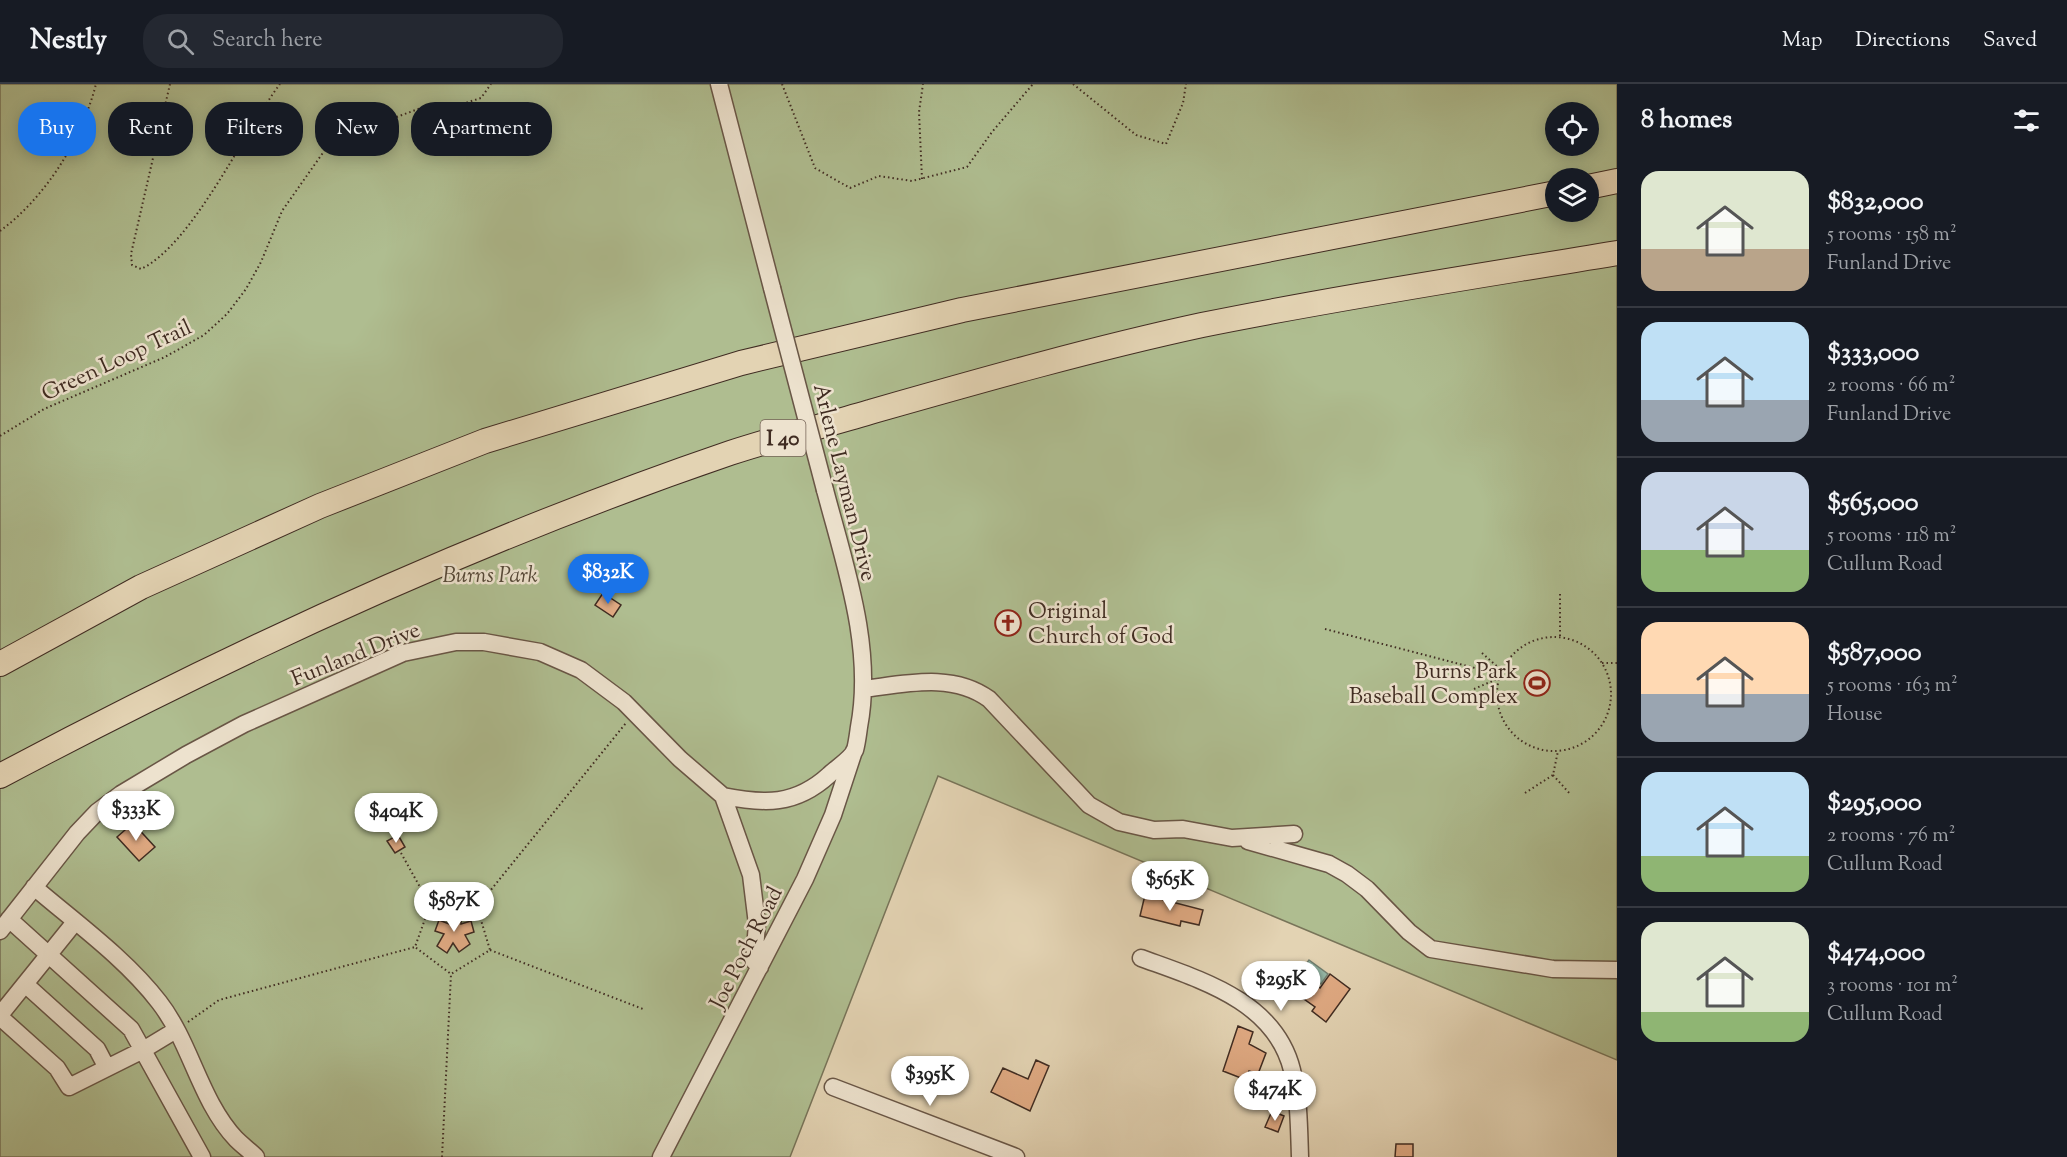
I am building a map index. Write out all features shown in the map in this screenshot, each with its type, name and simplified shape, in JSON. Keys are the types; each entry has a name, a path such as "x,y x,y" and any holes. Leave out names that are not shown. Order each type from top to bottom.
{"highway":[{"path":"1599,185 1617,181"},
{"path":"0,664 141,587 320,506 486,441 730,367 962,310 1545,195"},
{"name":"I 40","path":"0,776 128,708 369,594 514,534 732,453 922,397 1200,326 1362,294 1617,254"}],"street":[{"name":"Arlene Layman Drive","path":"719,84 849,582 860,637 862,690 854,751"},
{"name":"Funland Drive","path":"5,925 77,833 97,812 121,795 243,724 403,653 456,642 484,642 540,652 581,670 603,685 634,712 680,759 723,796 751,874 757,924 754,961 760,967"},
{"path":"862,690 926,682 959,683 976,690 989,699 1089,805 1119,822 1154,830 1183,829 1232,838 1329,864 1367,889 1409,932 1431,949 1553,969 1617,970"},
{"path":"723,796 770,803 789,799 824,779 854,751"},
{"name":"Joe Poch Road","path":"660,1157 810,869 833,815 854,751"},
{"path":"1232,838 1294,834"},
{"path":"34,887 118,960 160,1003 176,1030 209,1098 234,1138 256,1157"},
{"path":"75,922 0,1016 57,1068 69,1087 143,1050 176,1030"},
{"path":"5,925 49,954 131,1029 202,1157"},
{"path":"1141,958 1226,992 1242,1001 1270,1025 1278,1037 1292,1070 1296,1091 1300,1157"},
{"path":"25,984 97,1049 107,1068"},
{"path":"833,1087 1016,1157"}],"path":[{"path":"0,231 38,194 78,136 96,84"},
{"path":"170,84 131,254 132,265 141,269 156,262 187,229 280,84"},
{"name":"Green Loop Trail","path":"0,436 44,409 165,357 204,335 227,314 246,289 261,262 282,211 327,147 342,137 421,108 462,104 481,98 491,84"},
{"path":"782,84 814,168 850,188 879,176 912,181 968,167 992,132 1033,84"},
{"path":"922,179 920,112 923,84"},
{"path":"1073,84 1136,135 1166,144 1183,103 1185,84"},
{"path":"1560,594 1560,636"},
{"path":"1325,629 1498,674"},
{"path":"1560,636 1578,641 1594,652 1602,663 1611,686 1611,706 1604,723 1592,737 1576,747 1558,751 1539,749 1523,742 1509,729 1500,713 1497,679 1500,669 1522,646 1540,638 1560,636"},
{"path":"1482,653 1500,669"},
{"path":"1602,663 1617,663"},
{"path":"1474,689 1497,679"},
{"path":"477,907 634,712"},
{"path":"1525,793 1553,775 1558,751"},
{"path":"1553,775 1571,795"},
{"path":"402,853 430,905 415,947"},
{"path":"430,905 477,907"},
{"path":"477,907 490,950"},
{"path":"415,947 451,974"},
{"path":"176,1030 219,999 415,947"},
{"path":"451,974 490,950"},
{"path":"490,950 643,1009"},
{"path":"442,1157 451,974"}],"green space":[{"name":"Burns Park","path":"0,84 1617,84 1617,1060 938,776 790,1157 0,1157"}],"shaded area":[{"path":"1309,960 1328,974 1321,984 1302,969"}],"building":[{"path":"603,593 621,605 613,617 595,605"},
{"path":"133,823 155,847 139,861 117,837"},
{"path":"398,835 405,847 395,853 387,841"},
{"path":"1145,895 1203,910 1199,925 1181,921 1180,926 1140,916"},
{"path":"450,913 461,913 461,924 471,921 474,932 465,935 470,944 459,952 453,943 447,953 437,946 444,934 435,931 439,920 449,924"},
{"path":"1297,972 1320,988 1330,974 1350,989 1326,1022 1312,1011 1315,1007 1287,987"},
{"path":"1238,1026 1253,1032 1249,1044 1266,1053 1258,1074 1249,1071 1246,1080 1223,1071"},
{"path":"1036,1060 1049,1066 1030,1111 991,1092 1003,1068 1028,1079"},
{"path":"1273,1076 1284,1080 1283,1095 1268,1090"},
{"path":"1272,1111 1284,1116 1278,1132 1265,1127"},
{"path":"1396,1144 1413,1144 1413,1157 1395,1157"}],"place":[{"name":"Original Church of God","path":"1008,623"},
{"name":"Burns Park Baseball Complex","path":"1537,683"}]}
